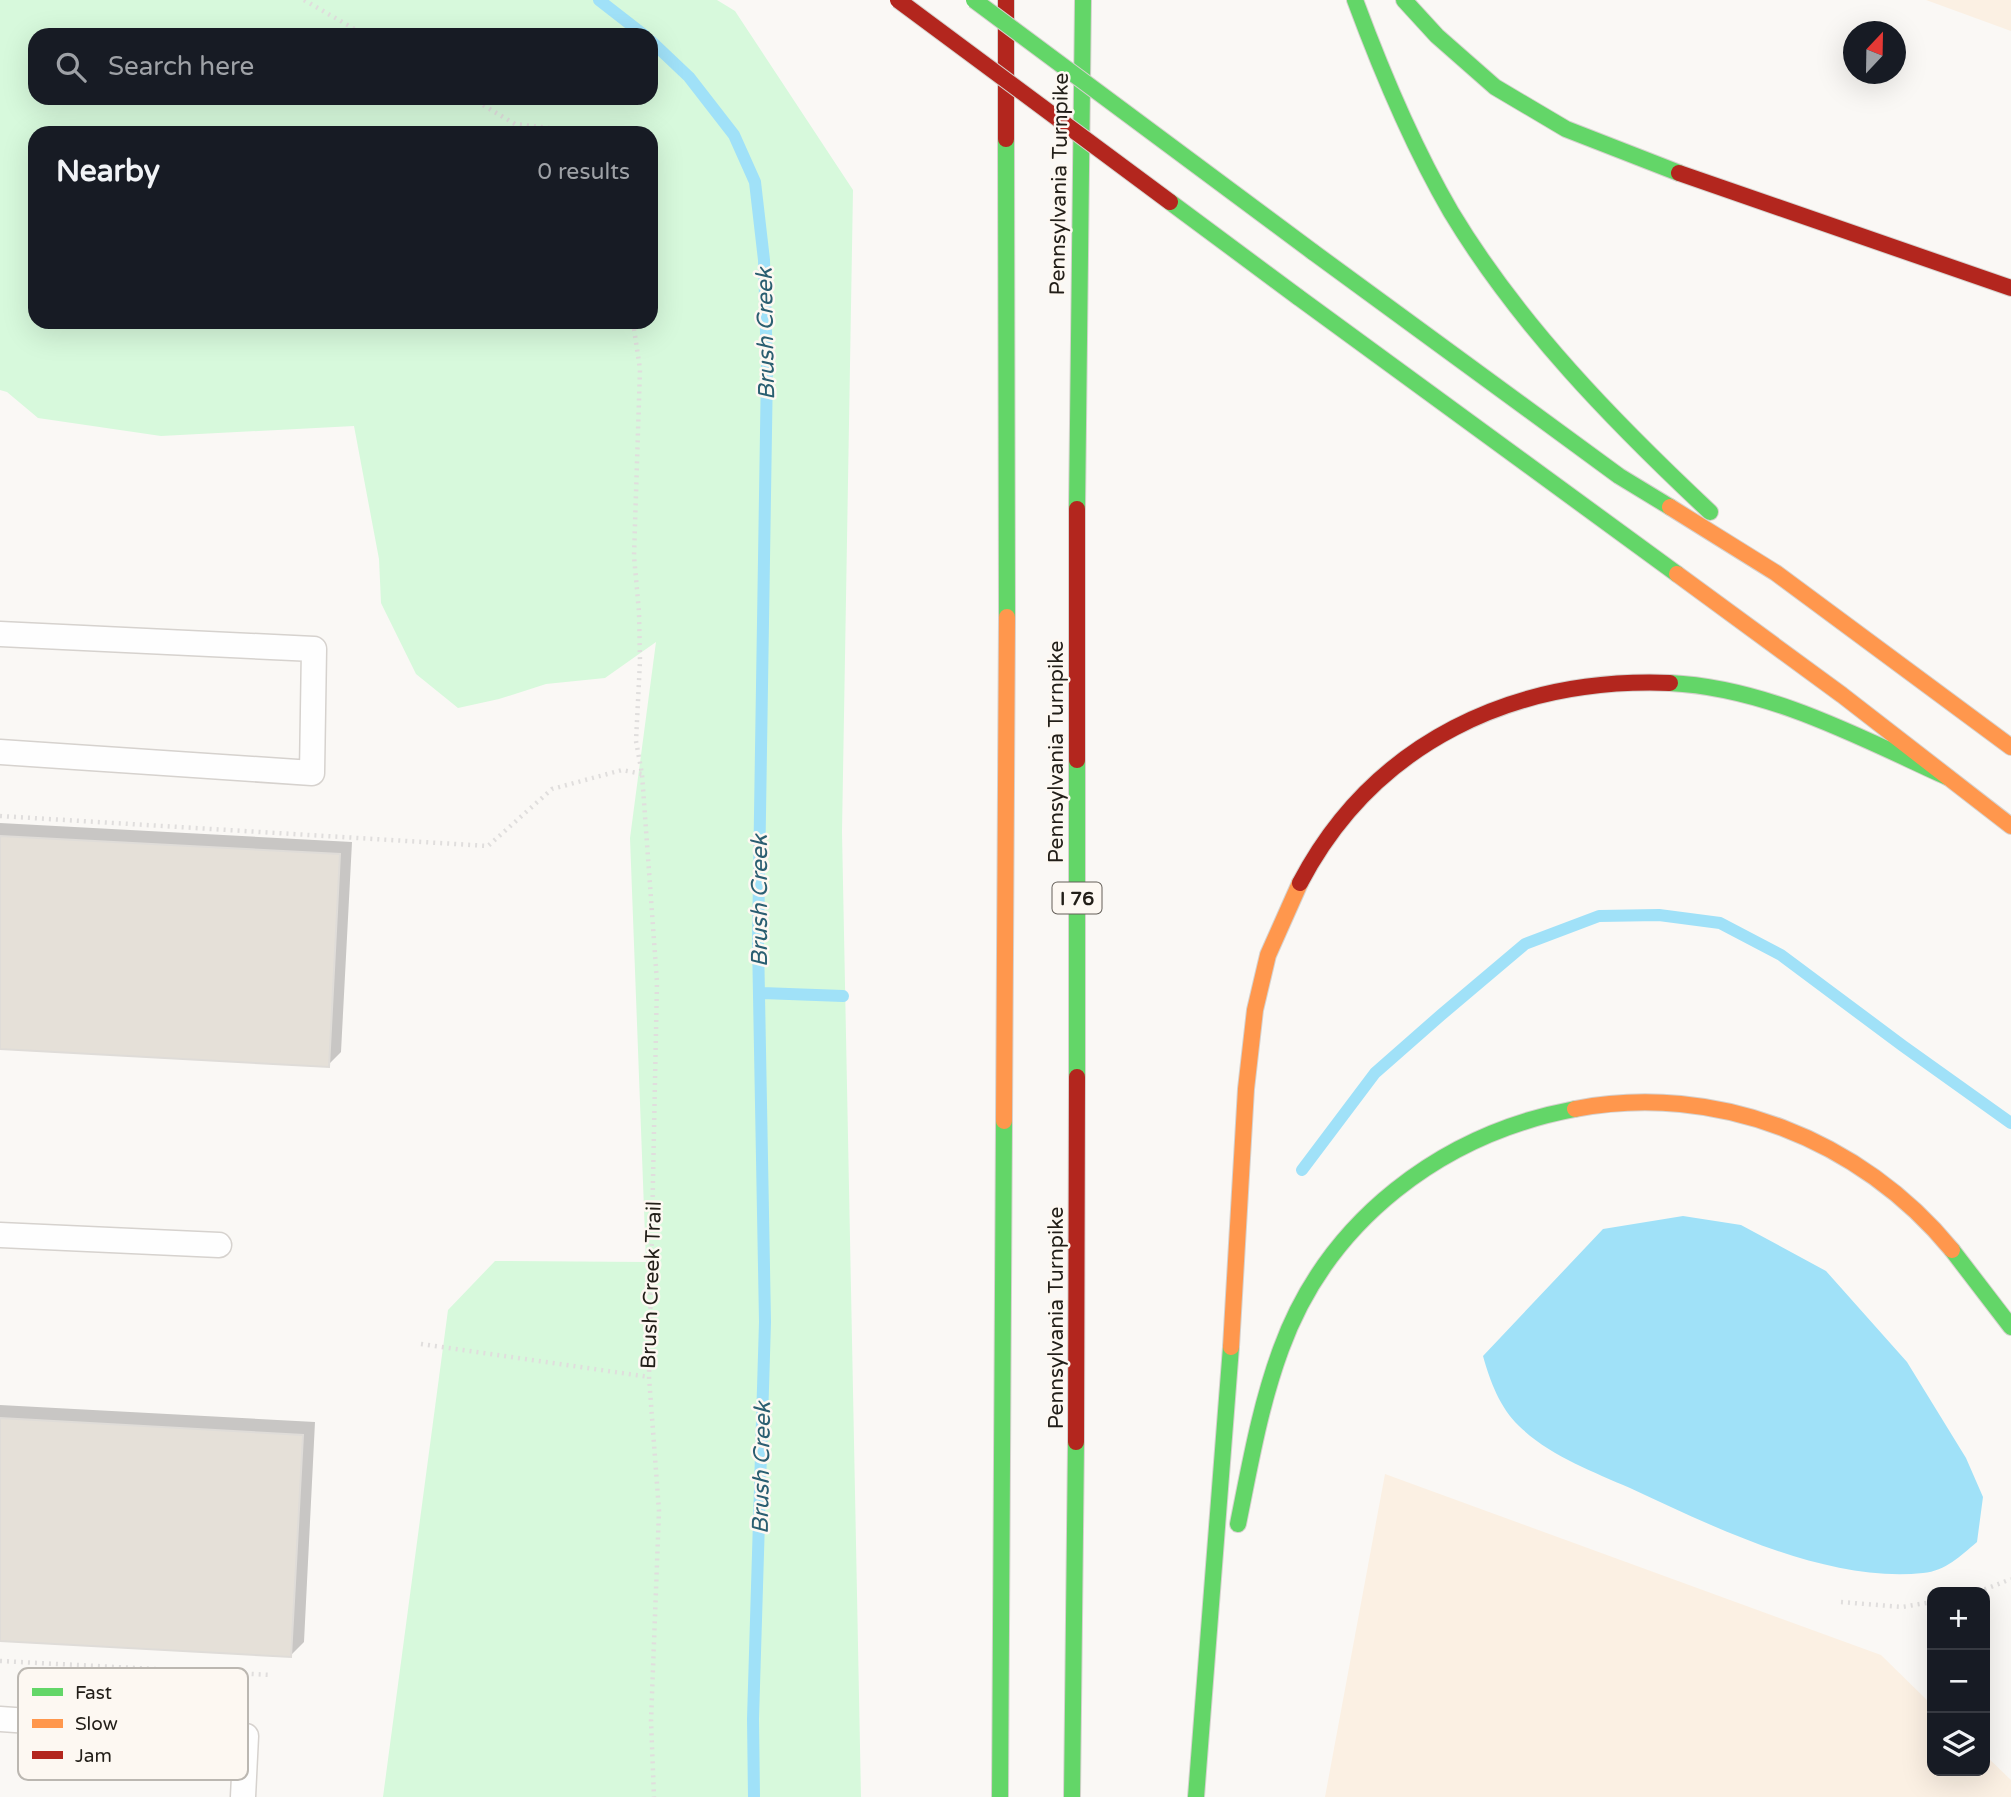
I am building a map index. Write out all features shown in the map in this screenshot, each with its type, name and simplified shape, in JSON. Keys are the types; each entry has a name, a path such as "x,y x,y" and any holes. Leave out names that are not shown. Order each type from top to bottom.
{"highway":[{"path":"898,0 1842,695 2011,825"},
{"path":"974,0 1619,476 1776,573 2011,747"},
{"path":"1000,0 1006,54"},
{"path":"1000,1797 1007,642 1006,0"},
{"name":"Pennsylvania Turnpike","path":"1072,1797 1077,1367 1077,410 1083,0"},
{"path":"1356,0 1379,67 1408,130 1454,215 1502,285 1552,348 1675,480 1776,573"},
{"path":"1404,0 1437,36 1495,88 1566,129 1646,162 2011,288"},
{"path":"1196,1797 1233,1321 1248,1052 1263,969 1298,883 1327,836 1361,794 1411,753 1457,723 1503,704 1549,691 1604,682 1663,682 1720,688 1782,706 1947,777"},
{"path":"1208,1662 1262,1409 1281,1351 1306,1294 1354,1226 1382,1200 1449,1152 1485,1135 1565,1109 1639,1100 1690,1102 1769,1120 1807,1135 1864,1169 1909,1203 1961,1260 2011,1327"}],"lane":[{"path":"0,634 314,649 312,773 0,751"},
{"path":"0,1235 219,1245"},
{"path":"0,1719 18,1720"}],"path":[{"path":"304,0 353,28"},
{"path":"483,105 515,124 532,126"},
{"name":"Brush Creek Trail","path":"635,329 640,369 634,556 640,661 636,741 642,774 657,982 649,1377 659,1511 651,1721 654,1797"},
{"path":"0,816 488,846 551,789 622,770 642,774"},
{"path":"421,1344 649,1377"},
{"path":"1990,1587 2011,1578"},
{"path":"1841,1602 1902,1607 1927,1603"},
{"path":"0,1661 136,1668"},
{"path":"248,1674 271,1675"}],"shaded area":[{"path":"1926,0 2011,0 2011,31"},
{"path":"1385,1474 1881,1655 1927,1700 1927,1776 1990,1776 1990,1760 2011,1780 2011,1797 1325,1797"}],"green space":[{"path":"0,0 717,0 735,11 853,190 842,832 861,1797 383,1797 448,1310 495,1261 646,1262 630,838 656,642 605,678 546,684 499,699 458,708 416,674 381,603 379,559 354,426 161,436 38,418 7,392 0,390"}],"water":[{"path":"1683,1216 1741,1225 1826,1271 1907,1362 1966,1458 1983,1497 1977,1542 1946,1566 1923,1573 1886,1574 1849,1570 1811,1561 1735,1535 1586,1469 1544,1446 1512,1419 1497,1394 1483,1356 1603,1229"}],"building":[{"path":"0,836 340,854 329,1067 0,1049"},
{"path":"0,1418 303,1435 291,1657 0,1641"}],"waterway":[{"name":"Brush Creek","path":"599,0 635,28"},
{"name":"Brush Creek","path":"658,48 689,77 734,135 755,182 764,260 767,368 758,941 765,1322 753,1719 754,1797"},
{"path":"1302,1170 1375,1073 1441,1015 1525,944 1599,916 1659,915 1720,923 1781,955 2011,1123"},
{"path":"759,993 843,996"}],"traffic: fast":[{"path":"974,0 1313,252"},
{"path":"1077,509 1083,0"},
{"path":"1355,0 1411,135 1451,212 1478,254 1570,371 1710,512"},
{"path":"1404,0 1437,36 1495,87 1566,129 1679,173"},
{"path":"1006,139 1007,617"},
{"path":"1170,202 1298,297"},
{"path":"1313,252 1619,476 1670,507"},
{"path":"1298,297 1677,574"},
{"path":"1670,683 1707,687 1778,704 1847,731 1947,777"},
{"path":"1077,760 1077,1077"},
{"path":"1238,1524 1256,1436 1281,1349 1302,1303 1328,1261 1360,1223 1396,1190 1436,1162 1480,1139 1526,1121 1575,1109"},
{"path":"1000,1797 1004,1121"},
{"path":"1952,1250 2011,1327"},
{"path":"1196,1797 1231,1347"},
{"path":"1072,1797 1076,1442"}],"traffic: slow":[{"path":"1670,507 1776,573 2011,747"},
{"path":"1677,574 1842,695 2011,826"},
{"path":"1004,1121 1007,617"},
{"path":"1231,1347 1246,1089 1255,1010 1268,955 1300,883"},
{"path":"1575,1109 1628,1103 1681,1104 1732,1112 1782,1128 1830,1149 1875,1177 1915,1211 1952,1250"}],"traffic: jam":[{"path":"898,0 1170,202"},
{"path":"1006,0 1006,139"},
{"path":"1679,173 2011,288"},
{"path":"1077,509 1077,760"},
{"path":"1300,883 1331,834 1367,791 1408,756 1454,728 1504,706 1557,692 1612,684 1670,683"},
{"path":"1076,1442 1077,1077"}]}
